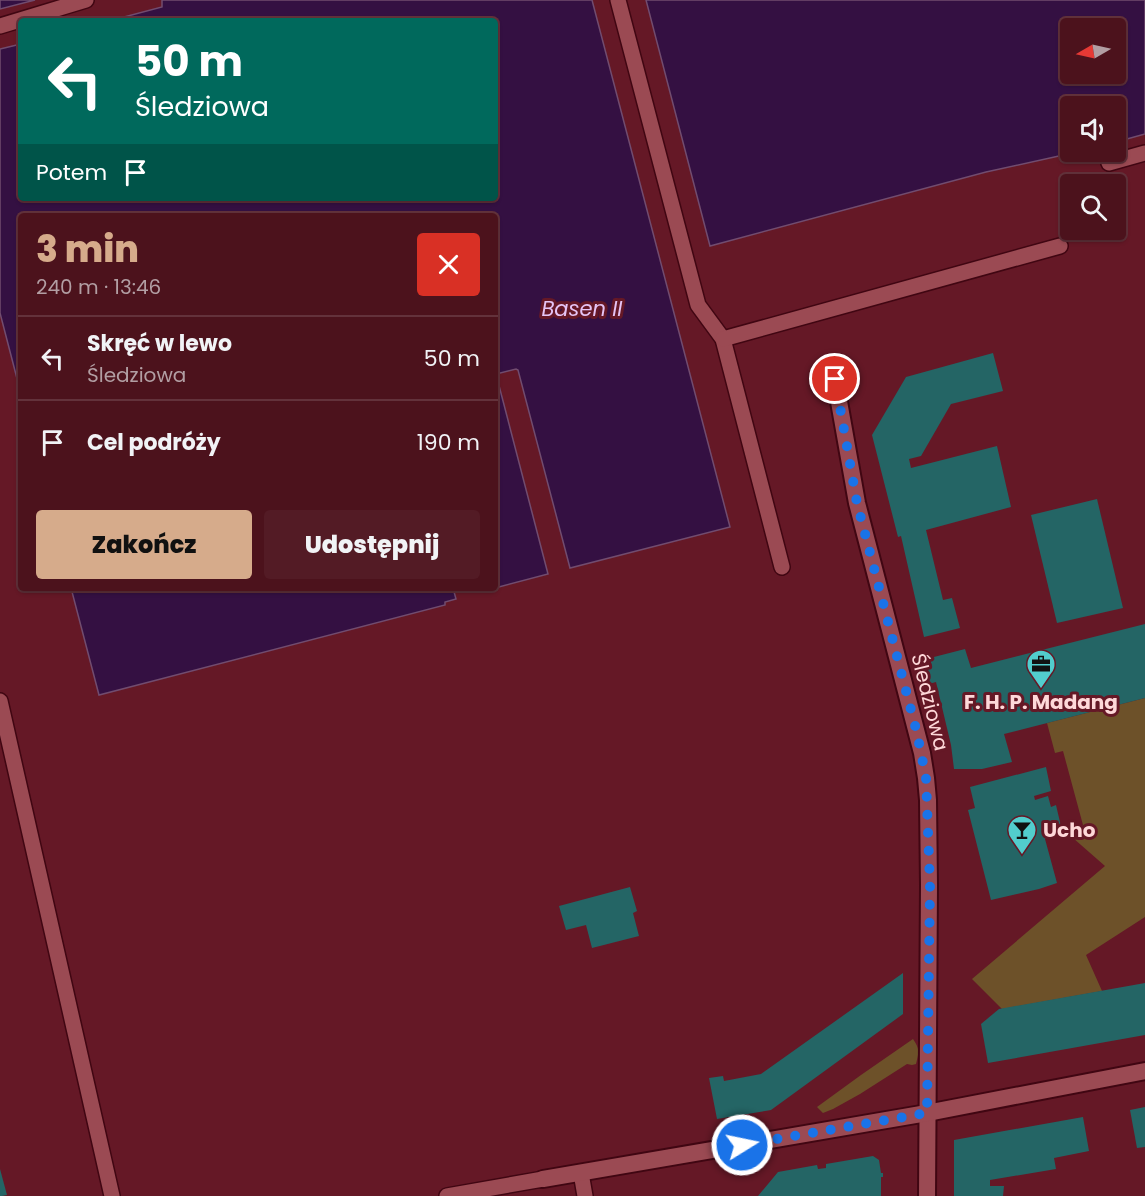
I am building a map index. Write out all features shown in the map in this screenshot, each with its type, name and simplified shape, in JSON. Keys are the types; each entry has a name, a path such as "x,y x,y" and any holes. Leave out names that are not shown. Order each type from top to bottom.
{"street":[{"name":"Śledziowa","path":"835,379 857,503 922,753 926,778 930,885 927,1196"},
{"path":"543,1179 927,1113 1145,1071"}],"lane":[{"path":"27,18 87,0"},
{"path":"618,0 698,305 723,339 782,567"},
{"path":"0,26 18,21"},
{"path":"1109,163 1145,153"},
{"path":"723,339 1060,246"},
{"path":"0,701 111,1196"},
{"path":"581,1173 585,1196"},
{"path":"447,1196 543,1179"}],"shaded area":[{"path":"1145,698 1145,917 1086,955 1102,991 1002,1009 972,979 1105,866 1065,831 1083,825 1063,751 1055,753 1047,723"},
{"path":"913,1039 918,1051 916,1064 907,1064 833,1109 823,1113 817,1107 861,1075"}],"water":[{"path":"0,0 35,0 0,9"},
{"name":"Basen II","path":"162,0 592,0 730,527 570,568 518,370 498,374 498,213 18,213 18,382 0,313 0,49 18,45 18,201 498,201 498,18 120,18 162,7"},
{"path":"646,0 1145,0 1145,134 1126,139 1126,96 1060,96 1060,156 986,172 710,246"},
{"name":"Basen II","path":"498,382 548,574 498,587"},
{"path":"72,591 454,591 456,599 445,602 445,605 99,695"}],"building":[{"path":"993,353 1003,391 951,404 921,456 909,459 911,468 997,446 1011,507 926,530 943,600 952,598 960,628 924,637 901,536 898,537 872,435 906,377"},
{"path":"1097,499 1123,608 1057,623 1031,515"},
{"name":"F. H. P. Madang","path":"1145,624 1145,698 1004,734 1012,762 982,769 954,769 951,745 936,682 925,685 924,678 919,679 917,671 932,667 930,658 965,649 971,668"},
{"path":"1046,767 1051,791 1034,796 1035,800 1048,796 1051,807 1056,805 1063,835 1045,839 1057,883 991,900 968,810 975,808 970,787"},
{"path":"630,887 637,911 633,913 639,936 592,948 586,925 566,930 559,906"},
{"path":"903,973 903,1014 771,1110 717,1119 709,1078 723,1076 724,1081 761,1074"},
{"path":"1145,983 1145,1035 988,1063 981,1024 999,1009"},
{"path":"1145,1107 1145,1147 1137,1148 1130,1110"},
{"path":"1083,1117 1089,1151 1054,1158 1056,1169 990,1180 990,1186 1004,1186 1003,1196 954,1196 954,1140"},
{"path":"873,1156 879,1160 881,1173 883,1173 881,1196 758,1196 778,1172 817,1165 818,1169 826,1168 826,1164"},
{"path":"0,1169 7,1195 2,1196 0,1196"}],"place":[{"name":"F. H. P. Madang","path":"1041,690"},
{"name":"Ucho","path":"1022,856"}],"route":[{"path":"742,1145 927,1113 930,885 926,778 917,733 857,503 835,379"}]}
